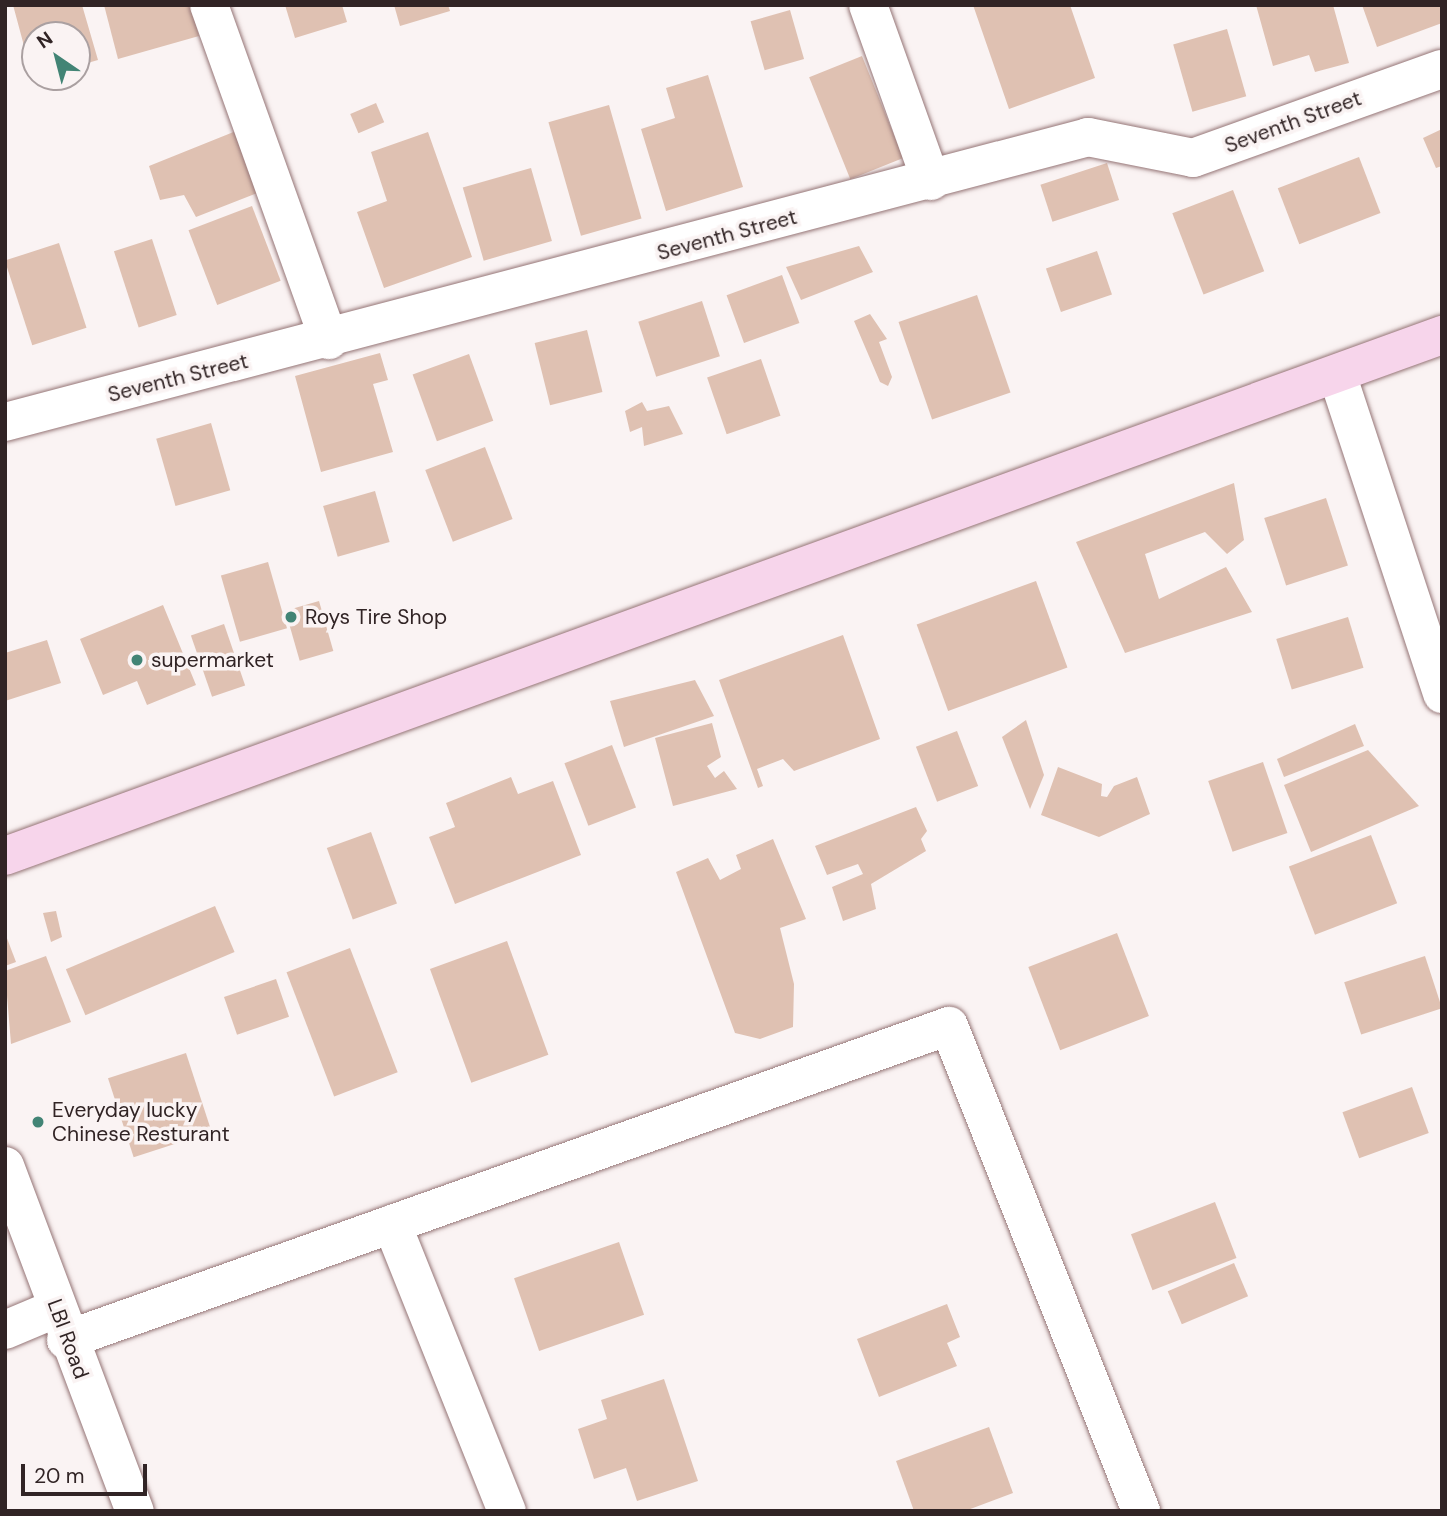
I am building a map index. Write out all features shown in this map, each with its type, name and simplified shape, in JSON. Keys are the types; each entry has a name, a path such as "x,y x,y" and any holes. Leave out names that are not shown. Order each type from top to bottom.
{"main road":[{"path":"5,856 1442,335"}],"street":[{"path":"209,5 329,340"},
{"path":"868,5 931,181"},
{"name":"Seventh Street","path":"5,422 329,340 931,181 1088,136 1194,158 1442,69"},
{"path":"1337,374 1442,694"},
{"path":"5,1330 61,1324 393,1224 949,1026 1141,1511"},
{"name":"LBI Road","path":"5,1166 61,1324 135,1511"},
{"path":"393,1224 507,1511"}],"building":[{"path":"13,5 82,5 87,21 21,21 21,35"},
{"path":"104,5 191,5 199,36 118,59"},
{"path":"285,5 342,5 347,22 295,38"},
{"path":"394,5 448,5 450,11 400,26"},
{"path":"973,5 1070,5 1095,78 1009,109"},
{"path":"1256,5 1333,5 1349,63 1315,72 1309,55 1273,66"},
{"path":"1362,5 1442,5 1442,23 1377,47"},
{"path":"790,10 804,59 765,70 751,21"},
{"path":"1227,29 1246,96 1192,112 1173,44"},
{"path":"91,36 98,60 91,62"},
{"path":"862,56 903,158 850,179 809,77"},
{"path":"708,75 743,187 666,211 641,129 675,118 666,88"},
{"path":"376,103 384,122 358,133 350,114"},
{"path":"609,105 642,218 581,236 548,122"},
{"path":"1442,129 1442,166 1436,168 1423,138"},
{"path":"236,131 265,190 196,217 184,195 160,200 149,166"},
{"path":"428,132 472,257 384,288 357,212 387,201 371,152"},
{"path":"1359,157 1381,213 1299,244 1278,188"},
{"path":"1107,163 1119,200 1052,222 1040,185"},
{"path":"531,168 552,241 484,261 463,188"},
{"path":"1233,190 1264,271 1203,295 1172,213"},
{"path":"252,206 281,281 217,305 189,230"},
{"path":"152,239 177,315 139,327 114,251"},
{"path":"59,243 87,328 32,345 5,261"},
{"path":"859,246 873,272 801,300 786,267"},
{"path":"1097,251 1112,294 1061,312 1046,269"},
{"path":"782,275 799,323 744,343 727,295"},
{"path":"977,295 1011,392 932,419 899,322"},
{"path":"702,301 720,356 656,377 638,322"},
{"path":"870,314 887,339 879,342 892,377 888,386 880,382 854,321"},
{"path":"587,330 602,392 550,405 535,343"},
{"path":"380,353 388,380 373,384 393,452 321,472 295,376"},
{"path":"469,354 493,421 437,441 413,375"},
{"path":"761,359 781,416 727,434 707,378"},
{"path":"642,402 647,411 669,406 683,434 644,446 642,427 630,432 625,411"},
{"path":"211,423 230,490 176,506 156,439"},
{"path":"485,447 513,519 453,542 425,470"},
{"path":"1234,483 1244,540 1227,554 1205,532 1145,554 1159,599 1226,567 1252,612 1125,653 1076,542"},
{"path":"375,491 390,542 338,557 323,506"},
{"path":"1326,498 1348,566 1286,586 1264,518"},
{"path":"268,562 287,628 240,642 221,576"},
{"path":"1036,581 1067,667 948,711 917,624"},
{"path":"319,601 333,651 300,661 285,611"},
{"name":"supermarket","path":"163,605 196,685 147,705 137,681 103,695 80,639"},
{"path":"1348,617 1363,668 1292,690 1276,639"},
{"path":"224,624 245,685 212,697 191,635"},
{"path":"843,635 880,739 794,771 783,759 757,769 763,786 758,788 719,680"},
{"path":"47,640 61,683 5,701 5,653"},
{"path":"695,680 714,716 624,747 610,701"},
{"path":"1026,720 1044,775 1030,809 1002,737"},
{"path":"712,723 721,757 707,766 715,778 724,771 737,789 673,806 655,738"},
{"path":"1355,724 1364,746 1284,777 1277,759"},
{"path":"957,731 978,786 937,802 916,747"},
{"path":"612,745 636,808 588,826 564,763"},
{"path":"1368,750 1419,806 1311,852 1284,785"},
{"path":"1263,762 1287,833 1233,852 1208,781"},
{"path":"1058,767 1102,784 1101,796 1107,797 1114,786 1137,777 1150,814 1099,837 1041,815"},
{"path":"511,777 518,794 553,781 581,855 455,904 429,837 455,827 446,803"},
{"path":"916,807 927,831 921,839 926,851 871,884 876,909 843,921 832,887 863,874 858,864 827,875 815,846"},
{"path":"371,832 397,903 353,919 327,848"},
{"path":"1371,835 1397,903 1315,935 1289,867"},
{"path":"773,839 806,919 780,928 794,984 793,1027 760,1039 735,1033 676,872 708,858 720,880 741,869 736,855"},
{"path":"215,906 235,952 85,1015 66,969"},
{"path":"56,911 62,937 51,942 43,913"},
{"path":"5,933 16,962 5,966"},
{"path":"1117,933 1149,1016 1060,1050 1028,967"},
{"path":"507,941 548,1055 471,1083 430,969"},
{"path":"350,948 398,1072 334,1097 287,972"},
{"path":"46,956 71,1022 11,1044 5,971"},
{"path":"1425,956 1442,1008 1361,1035 1344,982"},
{"path":"276,979 289,1017 237,1035 224,997"},
{"path":"186,1053 212,1132 134,1157 108,1078"},
{"path":"1412,1087 1429,1133 1359,1158 1342,1112"},
{"path":"1215,1202 1237,1258 1152,1290 1131,1234"},
{"path":"619,1242 644,1315 539,1351 514,1278"},
{"path":"1234,1263 1248,1296 1182,1324 1168,1291"},
{"path":"947,1304 960,1337 947,1343 957,1366 879,1397 857,1339"},
{"path":"664,1379 698,1481 637,1501 626,1468 594,1479 578,1429 607,1419 601,1400"},
{"path":"989,1427 1013,1493 965,1511 914,1511 896,1461"}],"place":[{"name":"Roys Tire Shop","path":"291,617"},
{"name":"supermarket","path":"137,660"},
{"name":"Everyday lucky Chinese Resturant","path":"38,1122"}]}
